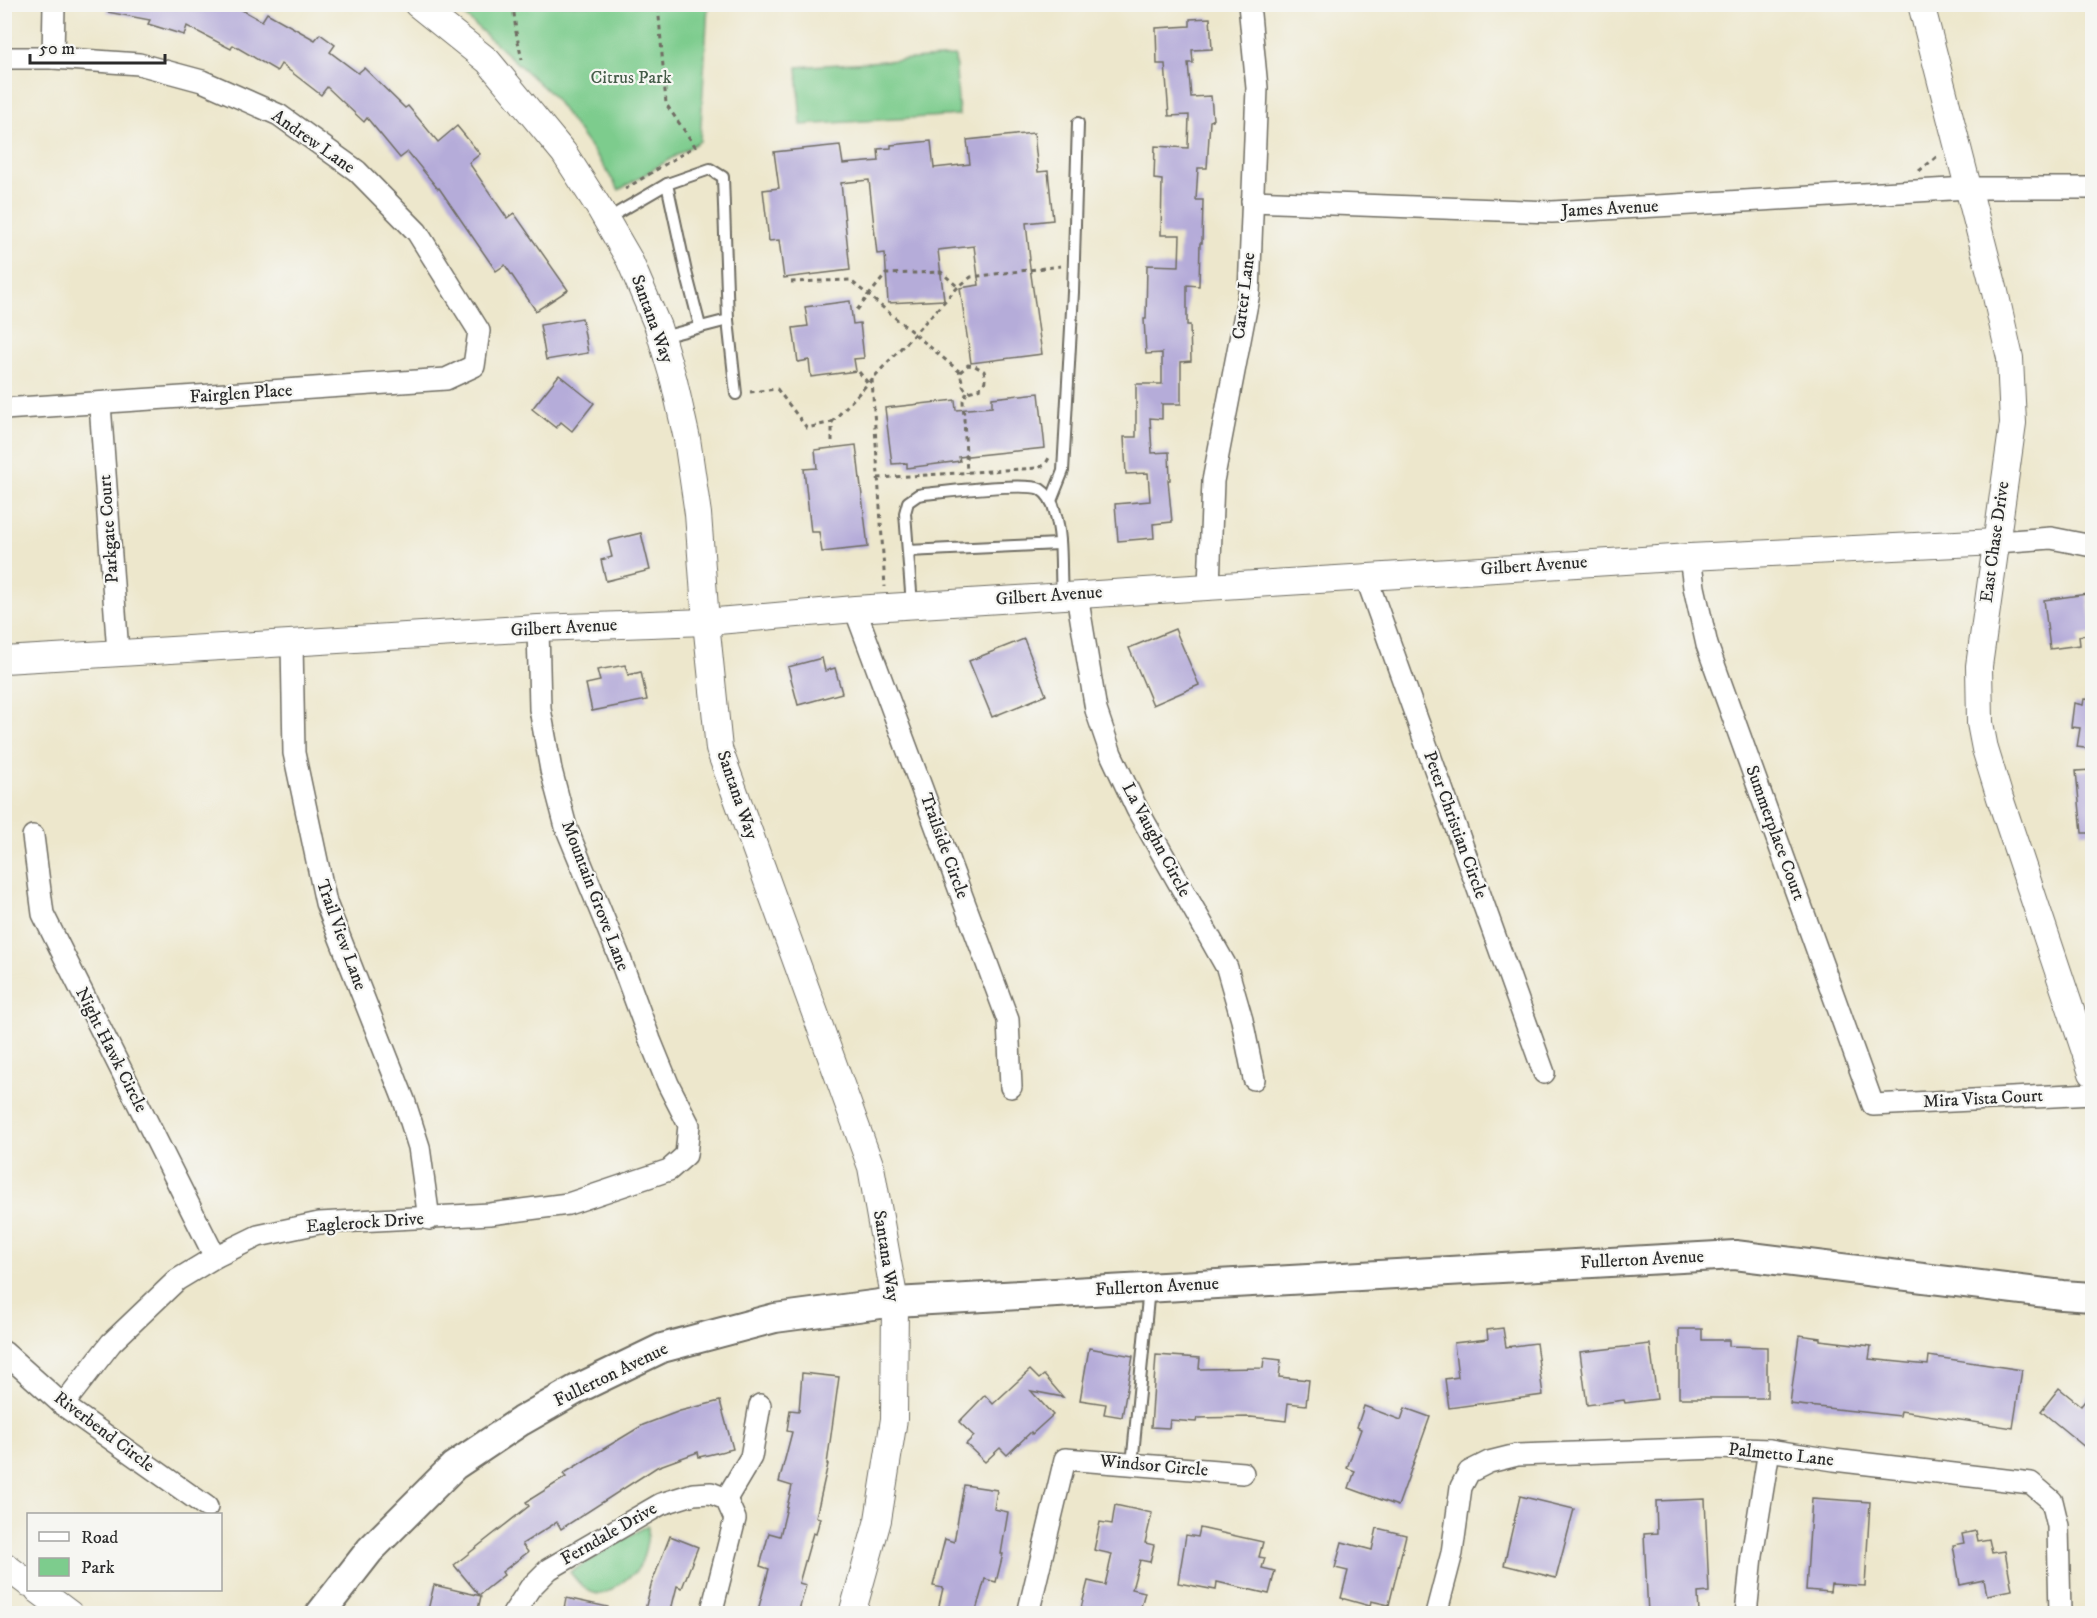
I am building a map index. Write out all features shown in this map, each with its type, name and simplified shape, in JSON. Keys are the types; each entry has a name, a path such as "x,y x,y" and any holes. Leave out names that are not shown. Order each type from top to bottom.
{"main road":[{"name":"Fullerton Avenue","path":"320,1614 370,1550 454,1466 521,1421 577,1389 662,1348 776,1318 895,1302 1735,1255 2092,1297"}],"street":[{"path":"53,58 54,4"},
{"name":"Santana Way","path":"417,4 488,61 564,153 629,259 662,338 674,381 687,438 698,514 719,749 871,1167 895,1302 894,1419 878,1520 852,1614"},
{"name":"Carter Lane","path":"1209,586 1213,482 1249,293 1257,88 1249,4"},
{"name":"East Chase Drive","path":"1921,4 2010,358 2013,423 1978,666 1980,723 1985,749 2000,798 2092,1073"},
{"name":"Andrew Lane","path":"4,58 53,58 139,64 202,81 279,115 357,171 417,232 479,331 474,366"},
{"name":"James Avenue","path":"1252,201 1552,212 1968,188 2092,188"},
{"name":"Fairglen Place","path":"4,409 446,379 474,366"},
{"name":"Parkgate Court","path":"100,404 118,654"},
{"name":"Gilbert Avenue","path":"4,660 538,628 706,622 912,605 1690,557 2051,538 2092,546"},
{"name":"Summerplace Court","path":"1690,557 1707,645 1873,1105"},
{"name":"Peter Christian Circle","path":"1366,577 1544,1073"},
{"name":"La Vaughn Circle","path":"1070,595 1096,710 1111,754 1137,808 1227,968 1242,1020 1254,1079"},
{"name":"Trailside Circle","path":"855,609 1008,1020 1011,1088"},
{"name":"Mountain Grove Lane","path":"538,628 540,709 551,770 566,827 619,956 650,1040 689,1125 686,1155"},
{"name":"Trail View Lane","path":"292,643 294,753 326,903 404,1100 419,1148 429,1219"},
{"name":"Night Hawk Circle","path":"33,836 43,914 215,1257"},
{"name":"Mira Vista Court","path":"1873,1105 2092,1094"},
{"name":"Eaglerock Drive","path":"63,1405 111,1343 144,1309 177,1280 215,1257 258,1236 320,1223 429,1219 568,1204 669,1170 686,1155"},
{"name":"Riverbend Circle","path":"4,1352 63,1405 207,1507"},
{"path":"711,1614 735,1519 726,1499 751,1457 760,1405"},
{"name":"Palmetto Lane","path":"1436,1614 1452,1553 1461,1487 1469,1472 1489,1462 1517,1455 1718,1448 1768,1450 1857,1463 2031,1483 2052,1501 2058,1526 2060,1614"},
{"path":"1746,1614 1768,1450"},
{"name":"Windsor Circle","path":"1028,1614 1065,1459 1243,1473"},
{"name":"Ferndale Drive","path":"513,1614 530,1588 549,1569 661,1504 693,1494 711,1493 726,1499"},
{"path":"4,1565 27,1581"},
{"path":"39,1591 70,1614"}],"lane":[{"path":"1051,501 1063,471 1074,264 1078,123"},
{"path":"606,219 666,184 710,169 723,177 728,320 736,394"},
{"path":"666,184 700,326"},
{"path":"662,338 728,320"},
{"path":"912,605 905,507 908,502 918,495 1027,486 1044,492 1051,501 1058,523 1059,544 1070,595"},
{"path":"908,551 1059,544"},
{"path":"1132,1465 1149,1288"}],"path":[{"path":"513,4 522,60"},
{"path":"625,189 695,146 666,104 658,4"},
{"path":"1919,171 1942,153"},
{"path":"736,394 777,389 807,428 832,422 970,277 1074,264"},
{"path":"857,310 886,274 940,272 958,287"},
{"path":"791,282 850,280 960,372 967,392"},
{"path":"960,372 968,365 984,370 986,379 984,384 978,390 967,392"},
{"path":"859,372 868,383"},
{"path":"872,379 886,607"},
{"path":"967,392 963,401 967,473"},
{"path":"832,422 832,441"},
{"path":"878,478 1037,468 1045,465 1049,458"}],"green space":[{"name":"Citrus Park","path":"453,5 708,5 700,141 619,190 552,95"},
{"path":"955,56 959,115 801,125 797,67"},
{"path":"648,1525 646,1548 640,1566 632,1575 609,1591 600,1594 593,1593 582,1586 570,1572"}],"building":[{"path":"108,4 231,4 262,21 267,13 315,40 320,34 335,45 330,52 358,73 364,68 405,108 408,106 438,142 457,126 480,154 469,163 507,218 514,213 568,290 536,311 505,265 496,271 439,188 408,152 400,158 367,118 364,122 327,87 321,95 281,64 277,71 233,45 231,49 187,26 184,35 148,24 150,20 107,12"},
{"path":"1210,18 1212,49 1192,50 1193,63 1188,63 1191,97 1211,96 1213,120 1210,121 1207,168 1198,168 1196,200 1203,200 1199,286 1187,285 1187,325 1190,325 1191,361 1181,362 1181,404 1162,404 1162,419 1150,418 1152,453 1169,452 1170,480 1168,480 1172,522 1153,524 1154,538 1118,541 1115,504 1150,501 1148,473 1126,474 1124,437 1136,437 1136,384 1162,384 1162,353 1146,354 1144,319 1146,319 1147,265 1179,266 1180,235 1161,235 1162,180 1154,179 1155,146 1188,148 1189,115 1169,116 1165,64 1157,64 1156,28 1190,26 1190,19"},
{"path":"1034,133 1038,172 1048,171 1053,220 1026,223 1042,354 971,363 960,288 979,285 974,246 938,250 944,300 888,303 885,253 877,254 869,180 841,183 850,270 784,278 779,240 769,241 763,190 779,188 774,152 840,145 843,164 879,161 878,149 891,148 891,145 931,141 934,168 970,164 967,140"},
{"path":"850,301 853,324 860,323 864,358 854,359 856,371 811,377 809,360 798,362 793,328 808,326 805,307"},
{"path":"582,318 588,353 546,360 540,325"},
{"path":"559,375 594,403 572,431 561,422 556,428 532,409"},
{"path":"1039,393 1045,448 959,457 960,461 907,468 907,463 892,464 885,408 955,400 956,410 992,407 992,398"},
{"path":"856,445 868,547 822,552 819,532 811,532 804,469 817,468 815,450"},
{"path":"641,533 650,570 606,581 601,560 612,557 608,541"},
{"path":"2087,594 2092,634 2079,636 2080,645 2050,649 2044,600"},
{"path":"1175,629 1199,685 1153,705 1129,648"},
{"path":"1024,639 1046,695 992,717 969,661"},
{"path":"822,658 825,671 835,668 842,693 798,705 788,667"},
{"path":"625,665 628,675 641,672 647,700 592,711 586,684 600,681 597,670"},
{"path":"2084,699 2092,700 2092,749 2077,747 2080,728 2071,727 2074,703 2083,705"},
{"path":"2092,770 2092,833 2082,833 2076,771"},
{"path":"1503,1328 1506,1347 1536,1343 1543,1395 1449,1408 1445,1379 1458,1377 1454,1343 1488,1339 1487,1330"},
{"path":"1679,1329 1702,1329 1702,1340 1729,1340 1729,1346 1767,1347 1767,1398 1679,1398"},
{"path":"1799,1335 1871,1346 1869,1359 1928,1365 1929,1356 2022,1370 2013,1428 1901,1411 1900,1416 1790,1404"},
{"path":"1650,1344 1657,1399 1625,1403 1624,1400 1587,1405 1580,1352"},
{"path":"1089,1348 1133,1356 1122,1417 1104,1414 1106,1404 1080,1400"},
{"path":"1156,1355 1200,1358 1199,1369 1263,1368 1264,1358 1281,1360 1279,1377 1309,1380 1306,1405 1288,1403 1286,1421 1251,1417 1197,1418 1196,1422 1170,1420 1169,1428 1151,1427"},
{"path":"1030,1370 1039,1379 1044,1375 1063,1397 1031,1391 1053,1415 1007,1455 1000,1448 985,1462 966,1444 974,1436 959,1422 985,1395 993,1404"},
{"path":"802,1373 839,1377 828,1464 816,1517 820,1518 816,1534 813,1533 799,1583 806,1585 798,1614 757,1614 769,1569 760,1566 769,1533 780,1536 792,1486 779,1482 792,1432 787,1431 790,1410 799,1411"},
{"path":"2059,1388 2081,1406 2092,1392 2092,1453 2041,1411"},
{"path":"720,1401 733,1449 699,1457 698,1452 657,1467 561,1529 557,1522 522,1544 528,1552 502,1572 504,1575 479,1595 454,1565 529,1506 526,1502 566,1477 563,1474 600,1451 643,1425 680,1411"},
{"path":"1364,1406 1401,1420 1405,1408 1430,1417 1398,1506 1349,1488 1355,1471 1347,1468 1361,1429 1357,1427"},
{"path":"964,1485 997,1490 994,1509 1008,1512 1001,1554 1003,1554 996,1582 985,1579 975,1614 937,1614 943,1588 933,1586 945,1539 954,1542"},
{"path":"1520,1496 1574,1509 1556,1578 1504,1565"},
{"path":"1812,1498 1870,1502 1865,1586 1831,1584 1830,1592 1806,1590"},
{"path":"1705,1499 1709,1592 1698,1593 1699,1614 1648,1614 1644,1534 1657,1533 1656,1501"},
{"path":"1115,1505 1152,1513 1145,1543 1154,1545 1150,1562 1140,1560 1132,1589 1145,1592 1139,1614 1102,1614 1081,1608 1088,1581 1105,1585 1112,1554 1094,1550 1100,1522 1112,1524"},
{"path":"1200,1528 1263,1542 1259,1557 1265,1558 1262,1568 1275,1571 1269,1594 1217,1582 1216,1590 1178,1583 1186,1535 1198,1537"},
{"path":"1377,1528 1406,1535 1389,1605 1371,1601 1370,1606 1341,1598 1348,1571 1335,1568 1342,1542 1372,1550"},
{"path":"1976,1531 1978,1541 1989,1539 1992,1553 2005,1551 2012,1590 1987,1595 1984,1580 1960,1585 1953,1545 1964,1543 1962,1534"},
{"path":"670,1536 698,1547 682,1588 677,1586 670,1614 644,1614 651,1585"},
{"path":"434,1585 481,1596 477,1614 427,1614"},
{"path":"566,1598 608,1607 608,1614 563,1614"}]}
